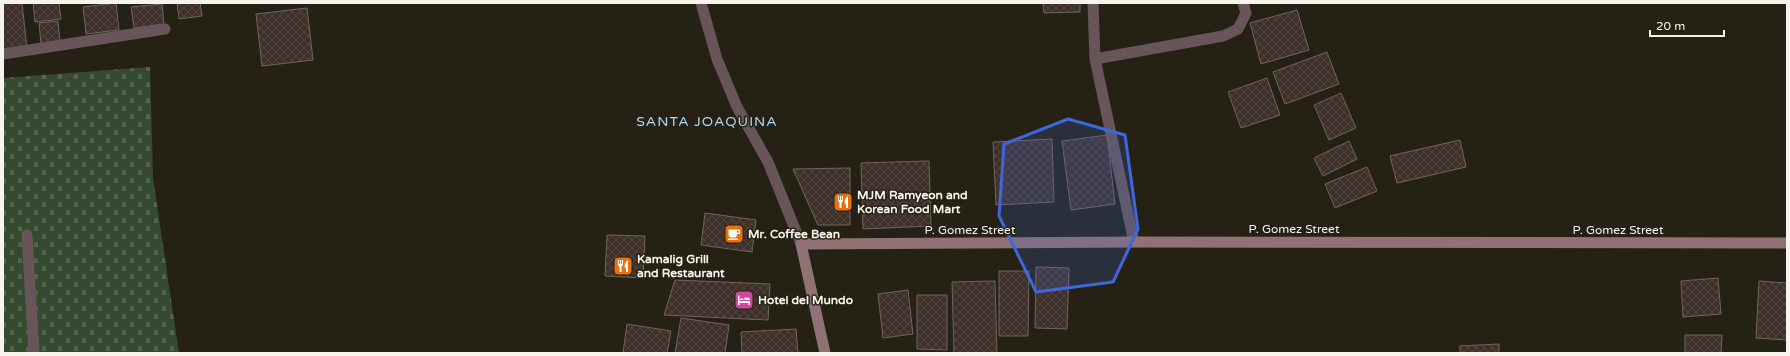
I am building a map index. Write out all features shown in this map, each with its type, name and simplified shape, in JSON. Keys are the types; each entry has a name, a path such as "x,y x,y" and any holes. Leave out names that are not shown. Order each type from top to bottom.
{"main road":[{"name":"P. Gomez Street","path":"801,244 1134,242 1787,243"},
{"path":"801,244 825,353"}],"street":[{"path":"701,3 716,60 737,107 768,162 801,244"},
{"path":"1093,3 1095,59 1134,242"},
{"path":"1095,59 1223,36 1238,29 1246,13 1243,3"},
{"path":"3,54 165,28"},
{"path":"27,235 34,353"}],"highlighted area":[{"path":"1068,119 1125,135 1138,229 1113,282 1036,292 999,216 1004,144"}],"green space":[{"path":"150,67 153,178 179,353 3,353 3,78"}],"building":[{"path":"3,3 22,3 27,49 3,52"},
{"path":"33,3 59,3 61,19 35,22"},
{"path":"116,3 119,30 86,34 83,7"},
{"path":"177,3 200,3 202,16 179,19"},
{"path":"1043,3 1080,3 1080,12 1044,13"},
{"path":"162,4 164,24 134,28 131,7"},
{"path":"307,8 313,60 262,66 256,14"},
{"path":"1297,10 1309,50 1261,64 1250,23"},
{"path":"58,21 60,42 41,44 39,23"},
{"path":"1327,52 1339,84 1285,104 1273,72"},
{"path":"1267,78 1280,115 1241,128 1228,92"},
{"path":"1341,93 1356,128 1329,140 1314,105"},
{"path":"1107,135 1115,204 1071,210 1062,141"},
{"path":"1052,139 1054,202 996,205 993,142"},
{"path":"1460,140 1466,167 1397,183 1390,156"},
{"path":"1349,141 1357,159 1323,176 1314,158"},
{"path":"929,161 931,226 863,229 861,163"},
{"path":"1367,167 1377,191 1335,208 1325,184"},
{"path":"850,168 850,225 818,225 793,169"},
{"path":"705,213 756,220 752,252 701,245"},
{"path":"607,235 645,236 643,278 605,276"},
{"path":"1036,267 1069,268 1067,329 1035,328"},
{"path":"999,271 1029,271 1028,336 999,336"},
{"path":"1718,278 1721,314 1683,317 1681,281"},
{"path":"675,280 770,284 768,320 664,315"},
{"path":"995,281 997,353 954,353 952,282"},
{"path":"1759,281 1787,283 1787,340 1756,338"},
{"path":"908,290 913,334 883,338 878,294"},
{"path":"917,295 947,295 947,350 917,349"},
{"path":"681,318 729,325 725,353 675,353"},
{"path":"627,324 671,331 667,353 623,353"},
{"path":"796,329 798,353 742,353 741,332"},
{"path":"1685,335 1722,335 1721,353 1685,353"},
{"path":"1499,344 1499,353 1460,353 1460,346"}],"place":[{"name":"MJM Ramyeon and Korean Food Mart","path":"843,202"},
{"name":"Mr. Coffee Bean","path":"734,234"},
{"name":"Kamalig Grill and Restaurant","path":"623,266"},
{"name":"Hotel del Mundo","path":"744,300"}],"district":[{"name":"SANTA JOAQUINA","path":"707,121"}]}
